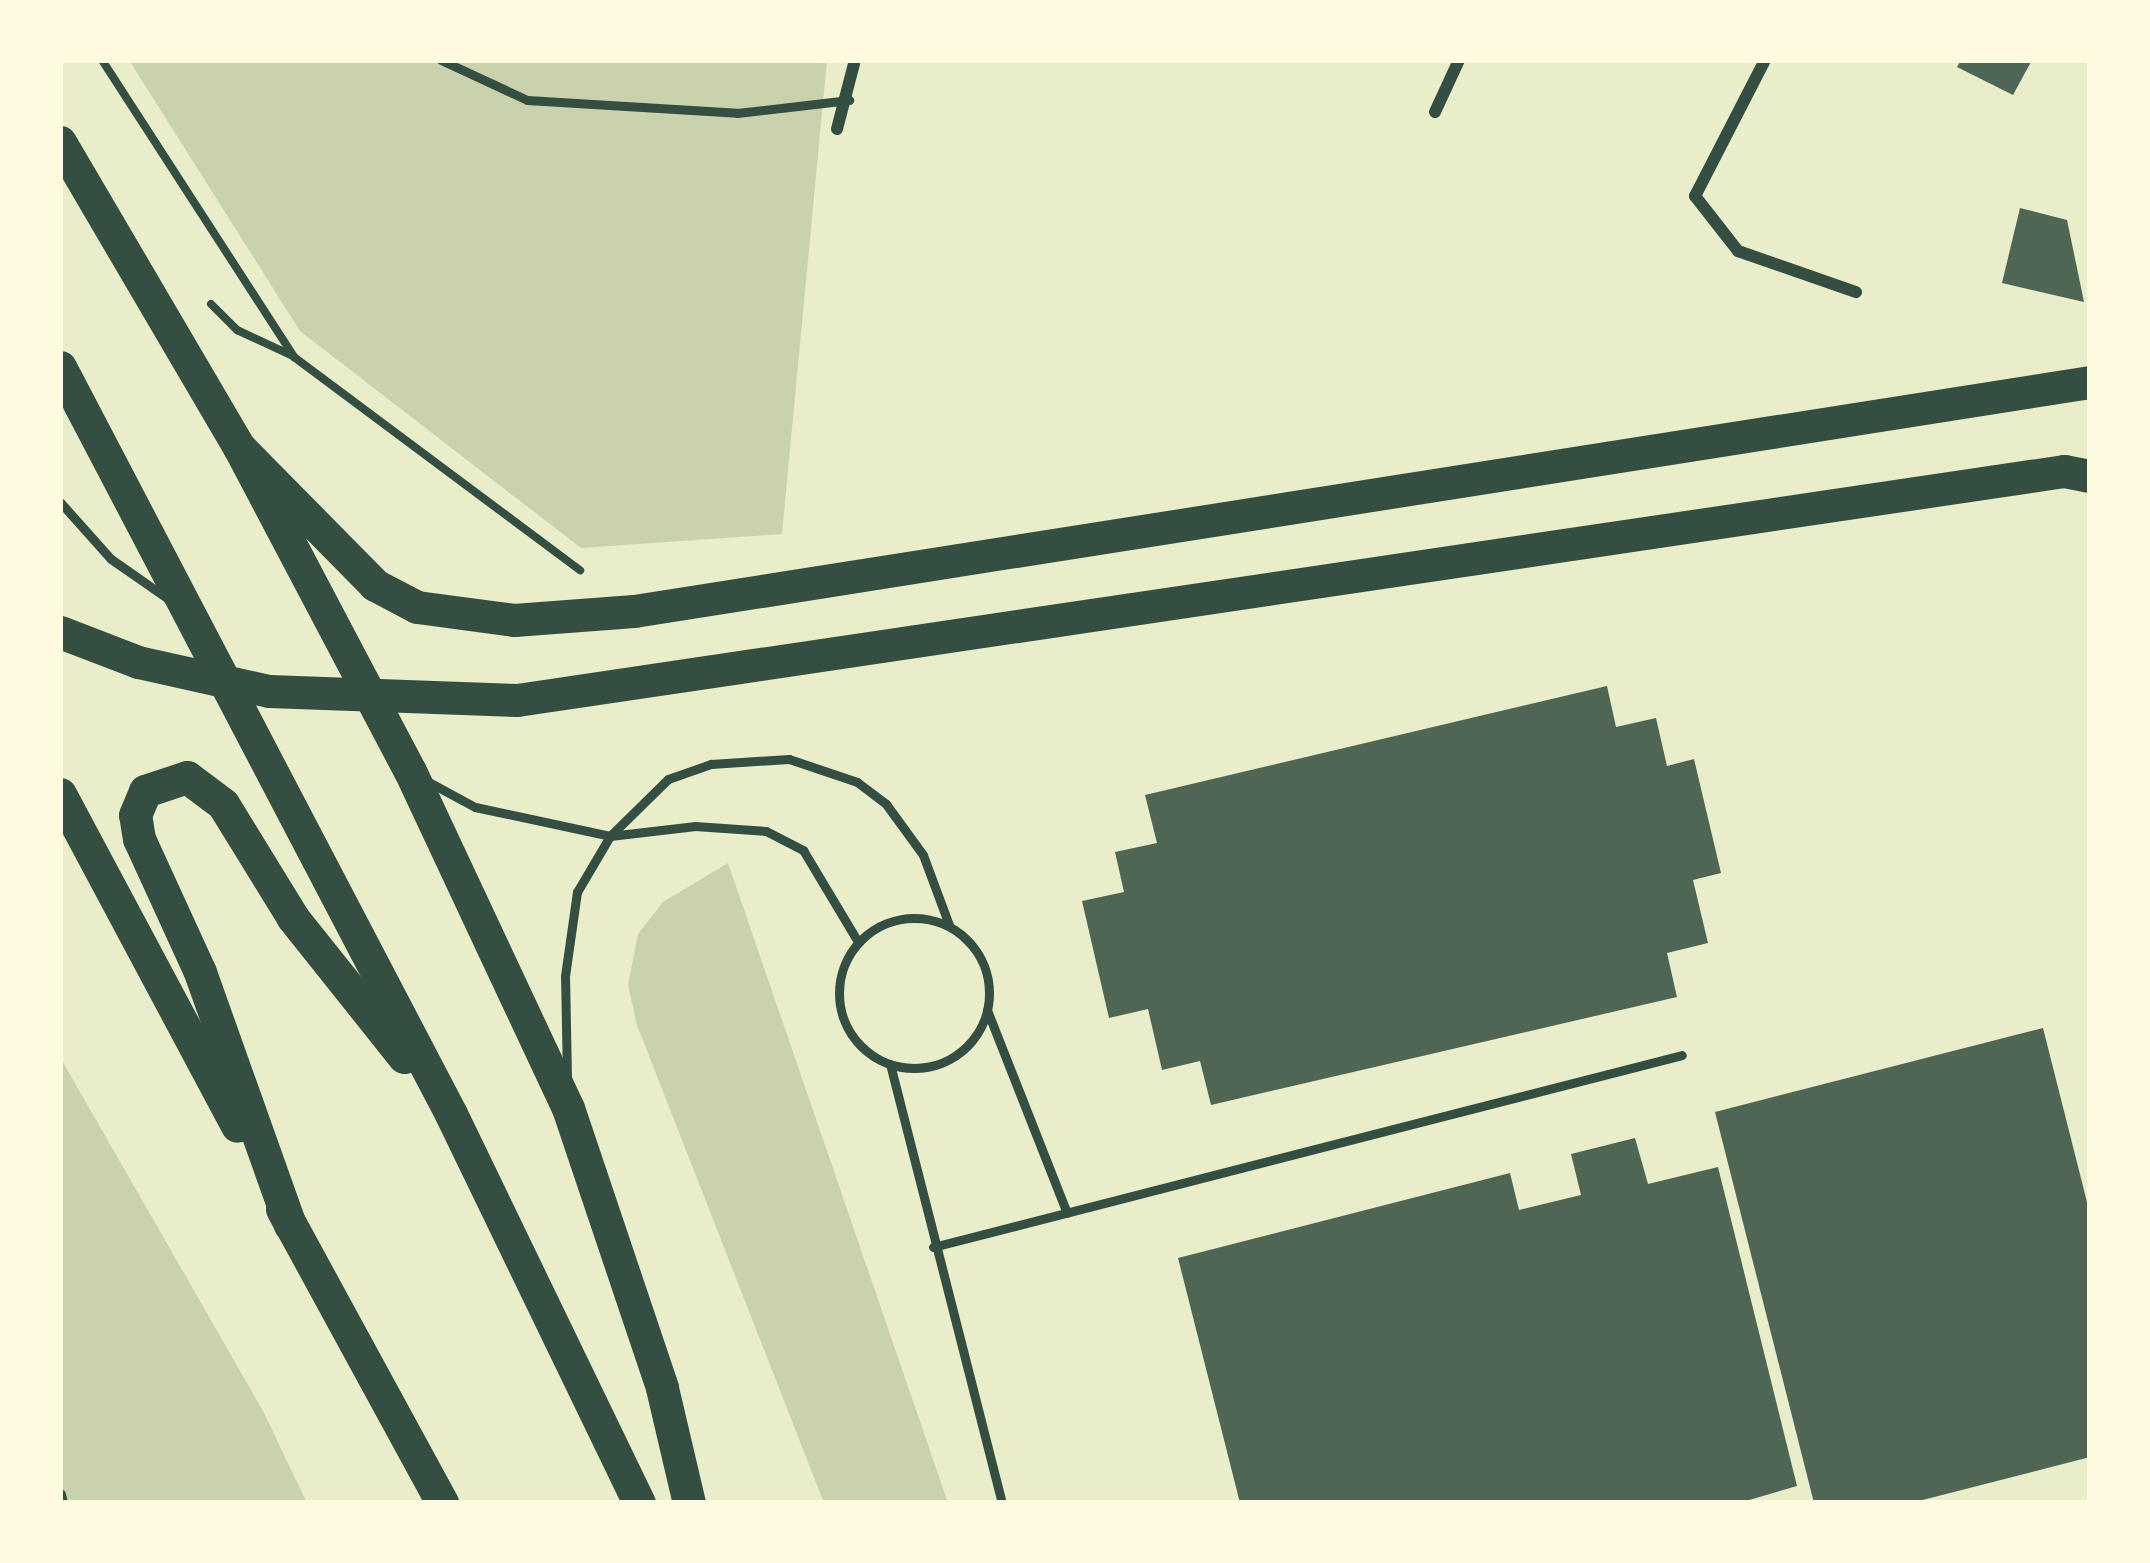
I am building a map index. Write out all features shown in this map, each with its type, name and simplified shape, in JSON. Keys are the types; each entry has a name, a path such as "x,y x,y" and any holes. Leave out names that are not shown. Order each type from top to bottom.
{"highway":[{"path":"60,142 238,447 410,772 568,1108 662,1388 689,1503"},
{"path":"60,367 451,1114 638,1503"},
{"path":"238,447 375,585 416,607 514,620 634,610 2090,382"},
{"path":"60,632 138,662 268,691 443,701 589,694 2064,471 2090,476"},
{"path":"290,1225 200,972 139,839 135,815 145,790 187,778 223,804 293,919 451,1114"},
{"path":"60,794 442,1503"}],"street":[{"path":"837,129 849,100 856,60"},
{"path":"1435,112 1459,60"},
{"path":"1765,60 1695,196 1738,251 1856,292"}],"lane":[{"path":"442,60 526,100 737,113 849,100"},
{"path":"60,502 111,559 191,614"},
{"path":"568,1108 565,976 577,892 610,836 668,779 711,764 789,759 832,769 886,804 923,855 949,925 982,961 987,1010 1066,1213"},
{"path":"410,772 476,807 610,836 695,826 766,831 803,850 858,942"},
{"path":"949,925 900,918 858,942 841,975 841,1013 850,1035 890,1064 915,1068 961,1052 987,1010"},
{"path":"933,1247 1682,1055"},
{"path":"890,1064 1002,1503"}],"path":[{"path":"102,60 294,357"},
{"path":"199,292 237,330 294,357 634,610"}],"green space":[{"path":"129,60 827,60 782,534 581,548 300,331"},
{"path":"728,863 948,1503 824,1503 637,1025 628,985 638,934 663,902"},
{"path":"60,1057 263,1411 307,1503 60,1503"}],"building":[{"path":"1961,60 2032,60 2013,95 1957,67"},
{"path":"2020,208 2067,220 2084,302 2002,283"},
{"path":"1607,686 1616,727 1656,718 1667,766 1694,759 1721,873 1693,880 1708,943 1667,953 1677,997 1211,1105 1200,1061 1162,1070 1148,1009 1109,1018 1082,901 1124,892 1115,852 1157,843 1145,795"},
{"path":"2043,1028 2090,1214 2090,1457 1911,1503 1814,1503 1715,1112"},
{"path":"1635,1138 1648,1184 1718,1167 1797,1486 1739,1503 1240,1503 1178,1258 1510,1173 1519,1210 1581,1195 1571,1154"}]}
